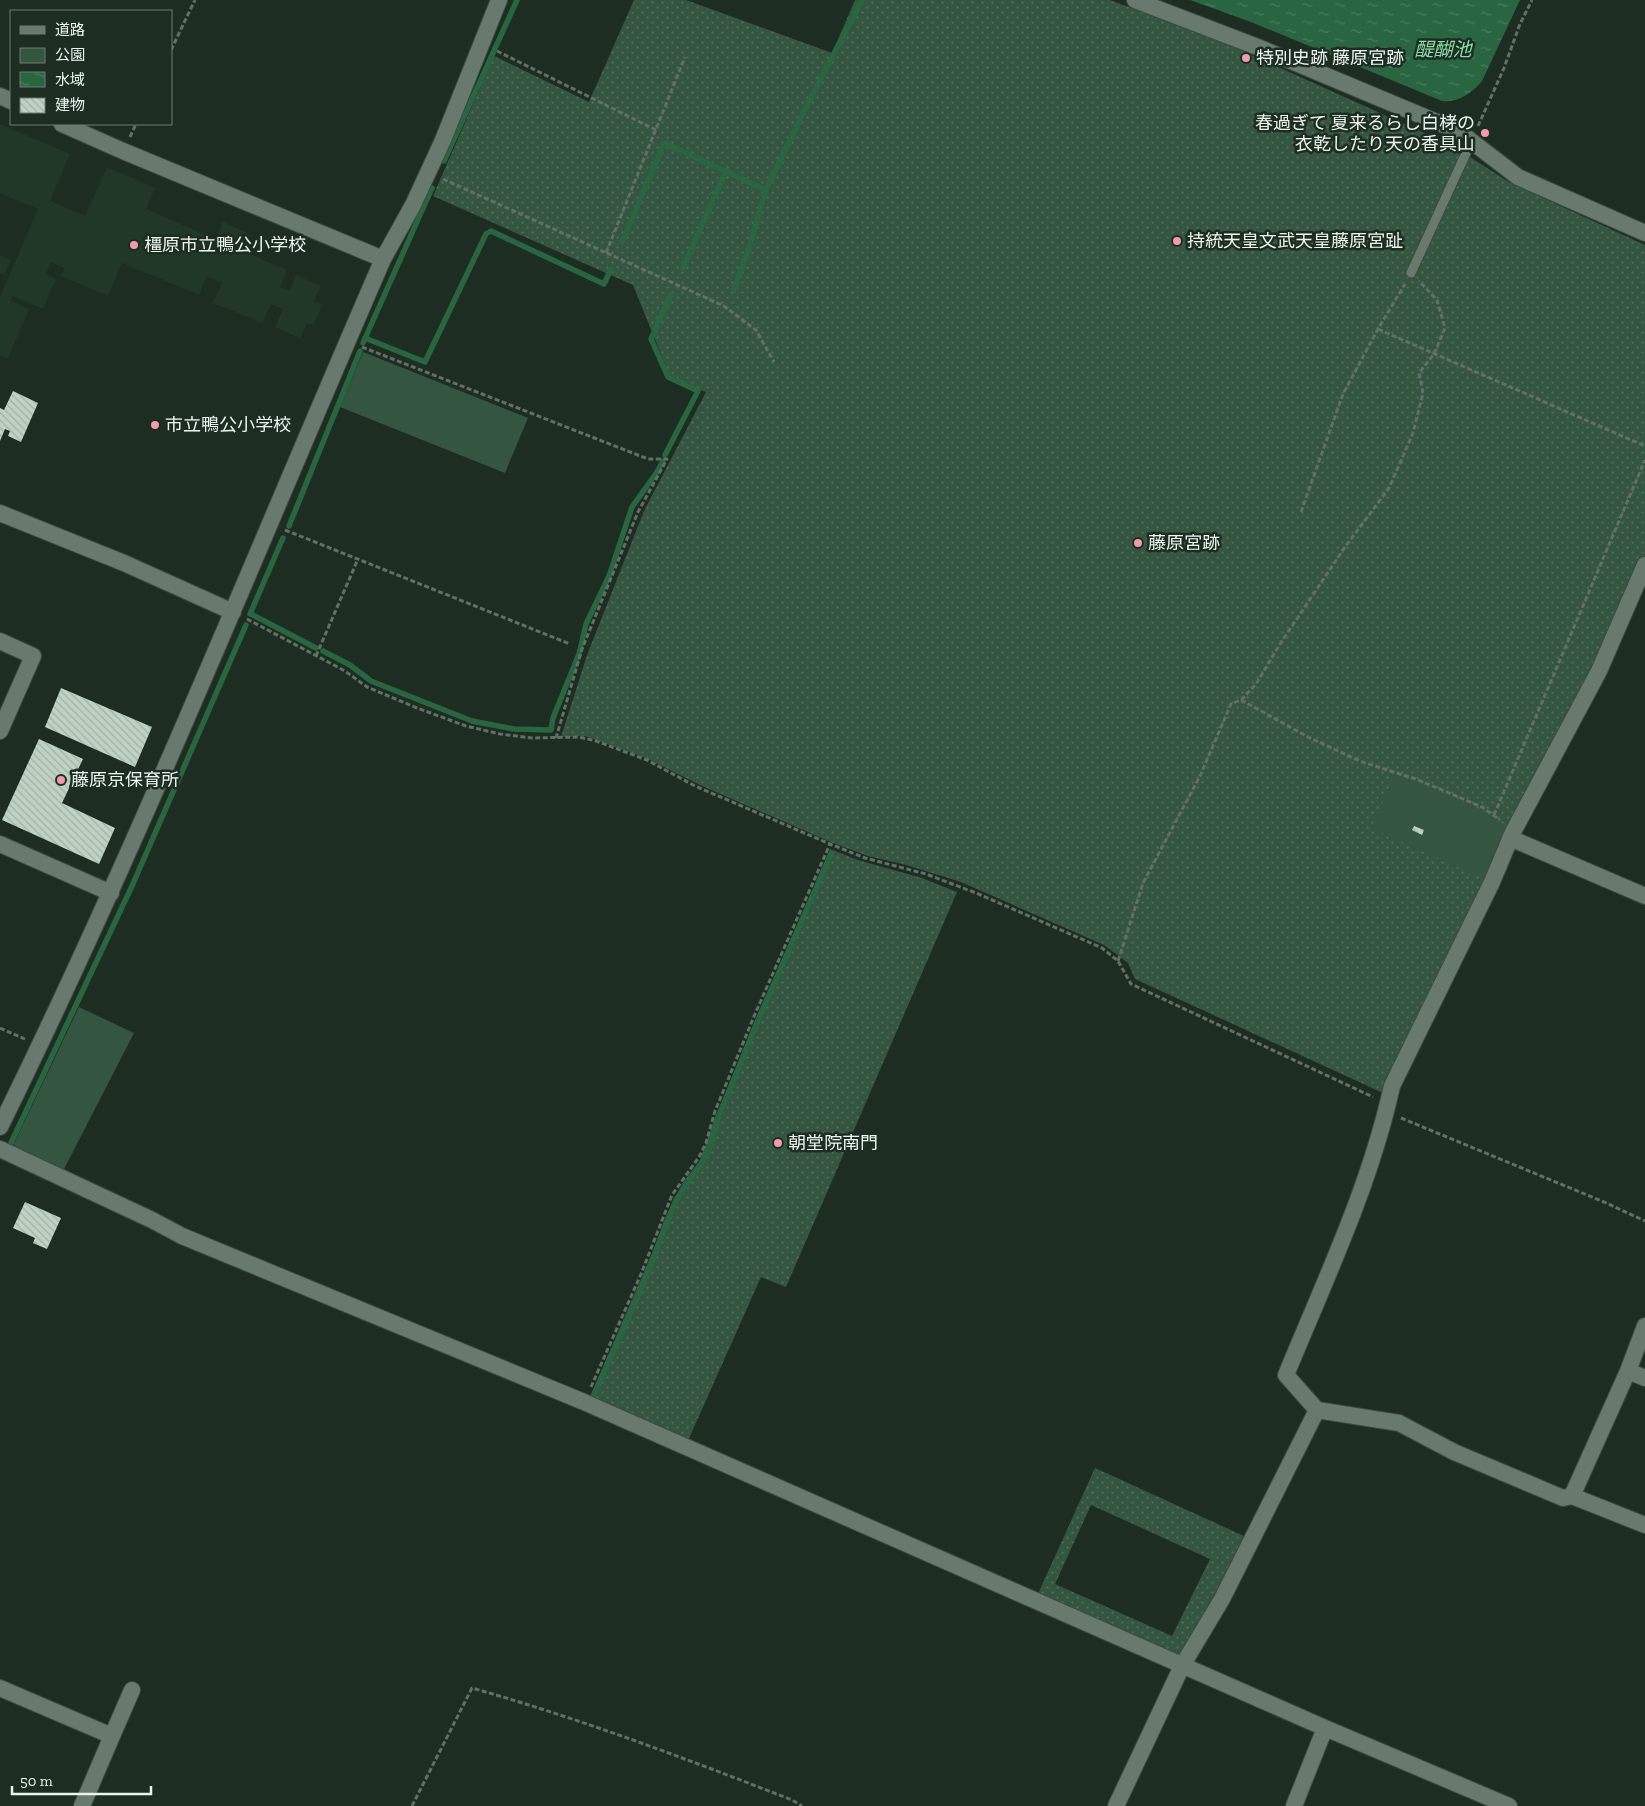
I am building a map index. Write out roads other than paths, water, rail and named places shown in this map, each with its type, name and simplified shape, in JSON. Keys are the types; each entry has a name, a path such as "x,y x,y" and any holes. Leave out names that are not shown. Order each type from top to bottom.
{"street":[{"path":"0,1127 111,893 383,259 429,173 499,0"},
{"path":"1135,0 1260,48 1458,131 1518,177 1645,233"},
{"path":"64,125 383,259"},
{"path":"0,513 124,563 233,612"},
{"path":"1645,564 1599,671 1512,835 1492,882 1392,1086 1368,1170 1346,1230 1286,1375 1317,1410 1399,1423 1454,1452 1515,1479 1563,1498 1572,1496 1645,1526"},
{"path":"0,641 33,656 0,732"},
{"path":"1512,835 1645,896"},
{"path":"0,844 111,893"},
{"path":"0,1149 182,1236 584,1402 1182,1666 1510,1806"},
{"path":"1572,1496 1628,1371 1645,1326"},
{"path":"1628,1371 1645,1378"},
{"path":"1116,1806 1182,1666 1222,1599 1317,1410"},
{"path":"0,1688 112,1736"},
{"path":"82,1806 132,1690"},
{"path":"1294,1806 1325,1728"}],"lane":[{"path":"1411,273 1472,140"}],"water":[{"name":"醍醐池","path":"1190,0 1520,0 1482,81 1459,99 1442,101 1251,22"}],"waterway":[{"path":"444,161 517,0"},
{"path":"622,242 664,143 766,190 805,109 862,0"},
{"path":"683,268 726,171"},
{"path":"363,343 432,188"},
{"path":"734,290 766,190"},
{"path":"365,338 425,362 486,234 491,231 604,284 611,269"},
{"path":"665,455 698,391 668,377 651,339 671,295"},
{"path":"289,526 360,351"},
{"path":"323,651 350,665 371,681 472,721 514,729 551,730 553,718 579,654 586,624 609,576 632,507 663,461"},
{"path":"250,614 283,538"},
{"path":"251,614 316,648"},
{"path":"11,1143 132,886 246,625"},
{"path":"592,1399 639,1294 676,1200 702,1163 711,1145 718,1118 758,1020 831,854"}],"place":[{"name":"特別史跡 藤原宮跡","path":"1246,58"},
{"name":"春過ぎて 夏来るらし白𣑥の 衣乾したり天の香具山","path":"1485,133"},
{"name":"持統天皇文武天皇藤原宮趾","path":"1177,241"},
{"name":"橿原市立鴨公小学校","path":"134,245"},
{"name":"市立鴨公小学校","path":"155,425"},
{"name":"藤原宮跡","path":"1138,543"},
{"name":"藤原京保育所","path":"61,780"},
{"name":"朝堂院南門","path":"778,1143"}]}
